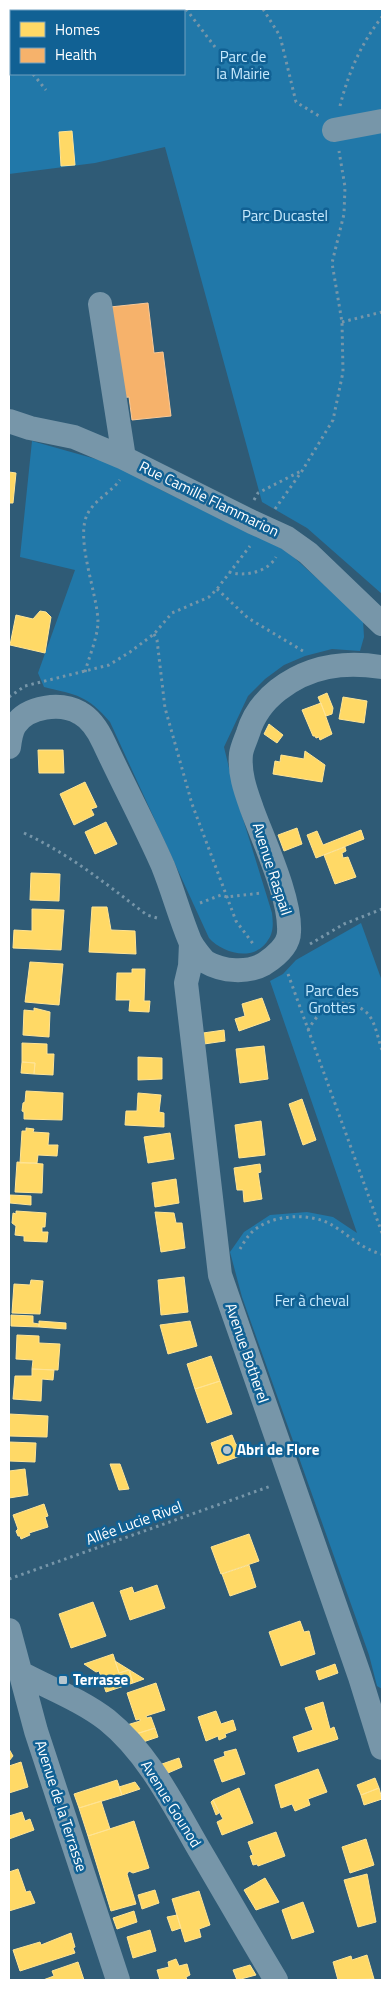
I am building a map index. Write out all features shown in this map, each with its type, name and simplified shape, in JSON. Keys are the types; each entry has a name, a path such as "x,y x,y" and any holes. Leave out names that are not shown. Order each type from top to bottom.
{"street":[{"path":"334,130 382,121"},
{"path":"100,304 123,467"},
{"name":"Rue Camille Flammarion","path":"9,421 74,438 123,467 287,538 308,553 382,624"},
{"name":"Avenue Raspail","path":"283,949 290,935 289,919 282,892 243,783 241,754 249,730 255,715 269,697 294,678 317,669 382,661"},
{"path":"9,747 15,717 41,709 68,708 81,713 98,731 162,866 191,943 206,961 228,969 243,970 257,968 283,949"},
{"name":"Avenue Botherel","path":"191,943 190,966 186,983 220,1276 353,1658 382,1748"},
{"name":"Avenue de la Terrasse","path":"9,1630 36,1730 118,1980"},
{"name":"Avenue Gounod","path":"21,1673 58,1690 106,1720 126,1738 145,1760 184,1822 276,1980"}],"path":[{"path":"186,9 215,47"},
{"path":"263,9 280,36 296,102"},
{"path":"274,509 302,471 333,420 343,372 342,322 332,263 344,214 345,187 334,130 347,81 364,41 382,17"},
{"path":"34,75 46,90"},
{"path":"342,322 382,312"},
{"path":"84,672 98,625 96,602 84,542 84,522 88,512 112,490 123,467"},
{"path":"252,502 258,493 302,471"},
{"path":"9,697 25,686 109,665 154,634 172,613 209,597 252,544"},
{"path":"229,572 236,574 260,571 272,564"},
{"path":"217,589 248,618 299,647"},
{"path":"154,634 157,640 165,708 173,740 192,804 236,921 257,950 262,953 283,949 288,976 382,1234"},
{"path":"24,834 52,846 77,862 147,915"},
{"path":"195,904 221,895 227,897 266,893"},
{"path":"310,944 344,924 382,909"},
{"path":"308,1030 319,1015 328,1007 340,1003 350,1004 359,1007 369,1015 382,1050"},
{"path":"237,1253 256,1230 270,1222 292,1217 313,1219 330,1224 360,1245 382,1254"},
{"name":"Allée Lucie Rivel","path":"9,1579 266,1487"}],"green space":[{"name":"Parc Ducastel","path":"9,9 382,9 382,594 307,528 262,502 165,147 95,163 9,174"},
{"path":"32,441 110,463 288,552 363,620 364,637 360,651 332,649 305,656 284,665 265,679 248,696 224,747 235,793 272,913 273,927 270,937 262,947 255,951 239,953 230,951 215,944 209,938 110,722 95,706 81,697 44,687 38,673 75,570 20,557"},
{"name":"Fer à cheval","path":"361,923 382,981 382,1689 377,1686 369,1655 242,1297 230,1252 244,1232 270,1215 307,1212 333,1217 357,1233 270,981 283,974 296,960"}],"building: Homes":[{"path":"72,131 75,165 61,166 59,132"},
{"path":"9,472 16,473 13,503 9,503"},
{"path":"40,611 46,612 51,617 45,653 10,645 16,615 33,619"},
{"path":"327,693 333,708 332,714 326,716 318,697"},
{"path":"343,697 367,701 364,723 339,719"},
{"path":"321,703 332,734 320,740 319,737 313,736 302,710"},
{"path":"269,724 283,735 277,743 264,734"},
{"path":"38,750 63,750 64,773 39,773"},
{"path":"305,751 325,765 322,782 273,774 275,761 280,762 281,755 304,759"},
{"path":"85,782 97,807 91,809 94,815 74,825 60,794"},
{"path":"106,822 117,844 95,854 85,832"},
{"path":"297,828 302,844 284,851 278,835"},
{"path":"361,830 364,839 316,858 307,835 317,831 323,845"},
{"path":"345,847 346,851 342,853 343,858 348,857 356,877 335,884 324,855"},
{"path":"31,873 60,874 59,901 30,900"},
{"path":"92,907 107,907 111,930 135,931 136,954 89,952"},
{"path":"32,909 64,910 61,950 13,948 14,930 32,931"},
{"path":"30,962 63,964 59,1005 25,1002"},
{"path":"132,969 145,969 144,1001 150,1001 149,1012 129,1011 130,1000 116,1000 117,973 132,973"},
{"path":"262,998 270,1020 239,1031 235,1019 245,1016 242,1004"},
{"path":"34,1008 50,1012 49,1037 23,1035 24,1010 34,1011"},
{"path":"224,1030 225,1041 204,1044 203,1033"},
{"path":"22,1043 47,1044 47,1054 54,1054 53,1075 34,1074 35,1063 22,1062"},
{"path":"264,1046 268,1079 240,1083 236,1049"},
{"path":"138,1057 162,1058 162,1079 138,1080"},
{"path":"22,1062 35,1063 34,1074 21,1073"},
{"path":"26,1091 63,1093 62,1120 24,1119 24,1112 22,1111"},
{"path":"138,1093 161,1095 159,1112 164,1113 164,1127 125,1125 126,1111 137,1111"},
{"path":"302,1099 316,1140 303,1145 289,1104"},
{"path":"261,1121 265,1155 239,1158 235,1125"},
{"path":"26,1128 34,1129 33,1132 49,1133 48,1145 58,1145 57,1156 38,1155 37,1163 20,1163 22,1131 26,1131"},
{"path":"170,1133 174,1159 148,1163 144,1137"},
{"path":"17,1162 43,1164 42,1193 15,1192"},
{"path":"260,1164 261,1172 258,1173 262,1199 244,1202 243,1190 237,1190 234,1168"},
{"path":"176,1179 179,1203 155,1207 152,1183"},
{"path":"10,1195 31,1196 31,1205 10,1203"},
{"path":"16,1211 46,1213 45,1227 42,1227 42,1232 48,1232 47,1242 24,1241 24,1236 15,1235 16,1226 12,1223 13,1213 16,1214"},
{"path":"155,1212 174,1213 176,1223 182,1223 185,1248 161,1252"},
{"path":"184,1277 188,1312 161,1315 158,1280"},
{"path":"31,1280 43,1281 40,1314 12,1313 14,1284 30,1285"},
{"path":"11,1315 33,1316 33,1323 39,1324 39,1327 11,1326"},
{"path":"39,1321 66,1323 66,1329 39,1327"},
{"path":"190,1321 197,1346 168,1354 160,1325"},
{"path":"17,1335 39,1336 39,1343 60,1344 58,1370 32,1369 33,1360 16,1359"},
{"path":"211,1356 220,1381 195,1389 187,1364"},
{"path":"32,1369 54,1370 53,1380 42,1379 41,1401 13,1399 15,1376 32,1376"},
{"path":"220,1381 232,1414 207,1423 195,1389"},
{"path":"9,1414 48,1416 47,1437 9,1436"},
{"name":"Abri de Flore","path":"232,1435 243,1455 218,1464 211,1443"},
{"path":"9,1442 36,1443 35,1462 9,1461"},
{"path":"110,1464 120,1464 129,1489 119,1490"},
{"path":"25,1469 28,1495 9,1498 9,1471"},
{"path":"44,1504 48,1516 45,1517 48,1527 29,1533 30,1535 21,1539 16,1531 18,1529 13,1515"},
{"path":"249,1534 259,1561 221,1574 211,1547"},
{"path":"249,1565 256,1587 230,1596 222,1574"},
{"path":"157,1585 165,1608 130,1620 120,1591 132,1587 134,1593"},
{"path":"93,1602 106,1636 71,1648 59,1614"},
{"path":"300,1621 304,1632 309,1631 315,1654 281,1666 269,1632"},
{"path":"113,1654 119,1673 129,1670 133,1683 106,1692 99,1671 96,1672 84,1664"},
{"path":"115,1661 144,1679 133,1683 129,1670 119,1673"},
{"path":"335,1664 338,1673 319,1680 316,1671"},
{"path":"156,1683 165,1710 146,1716 147,1718 151,1717 155,1728 136,1734 127,1725 140,1721 140,1719 136,1720 127,1693"},
{"path":"323,1702 330,1729 334,1727 338,1739 298,1752 293,1737 313,1730 305,1708"},
{"path":"216,1711 221,1724 233,1720 236,1730 225,1734 226,1737 219,1740 218,1736 206,1741 198,1717"},
{"path":"155,1728 158,1737 143,1742 136,1734"},
{"path":"9,1749 13,1756 9,1761"},
{"path":"236,1749 245,1774 222,1782 214,1760 225,1756 224,1752"},
{"path":"179,1758 182,1767 168,1773 162,1764"},
{"path":"21,1762 28,1787 9,1793 9,1766"},
{"path":"318,1769 327,1792 308,1799 310,1805 295,1811 292,1804 281,1808 275,1785"},
{"path":"375,1778 379,1788 361,1795 357,1785"},
{"path":"117,1780 122,1795 79,1808 74,1794"},
{"path":"135,1782 140,1789 122,1795 119,1787"},
{"path":"239,1788 253,1823 222,1835 217,1822 223,1819 213,1800"},
{"path":"379,1788 382,1799 364,1805 361,1795"},
{"path":"213,1800 219,1813 216,1815 211,1802"},
{"path":"101,1801 110,1829 88,1836 79,1808"},
{"path":"22,1812 25,1821 30,1819 34,1830 9,1839 9,1816"},
{"path":"134,1821 149,1868 133,1873 129,1871 127,1874 136,1904 111,1911 88,1836"},
{"path":"276,1832 285,1856 258,1866 257,1864 253,1865 250,1856 253,1855 248,1842"},
{"path":"366,1839 374,1865 350,1873 342,1847"},
{"path":"18,1869 26,1892 30,1891 35,1903 9,1911 9,1872"},
{"path":"367,1874 376,1922 358,1927 344,1880"},
{"path":"265,1878 279,1902 256,1910 244,1890"},
{"path":"155,1890 159,1903 142,1909 138,1895"},
{"path":"199,1891 210,1925 199,1929 201,1937 185,1942 172,1899"},
{"path":"303,1902 314,1932 292,1939 282,1910"},
{"path":"134,1911 137,1922 117,1929 113,1918"},
{"path":"177,1915 181,1928 172,1931 167,1917"},
{"path":"150,1930 156,1951 133,1958 127,1937"},
{"path":"71,1933 75,1953 20,1971 13,1950 40,1942 41,1945"},
{"path":"367,1955 374,1979 338,1980 333,1962 351,1956 352,1960"},
{"path":"176,1959 179,1966 187,1964 190,1975 186,1977 187,1980 160,1980 157,1970 169,1967 168,1962"},
{"path":"78,1962 84,1980 43,1980 54,1976 52,1971"},
{"path":"250,1965 256,1975 237,1980 233,1970"}],"building: Health":[{"path":"148,303 154,353 163,352 171,416 132,420 129,397 120,398 110,307"}],"place":[{"name":"Abri de Flore","path":"227,1450"},
{"name":"Terrasse","path":"63,1680"}],"park label":[{"name":"Parc de la Mairie","path":"243,66"},
{"name":"Parc des Grottes","path":"332,1000"}]}
